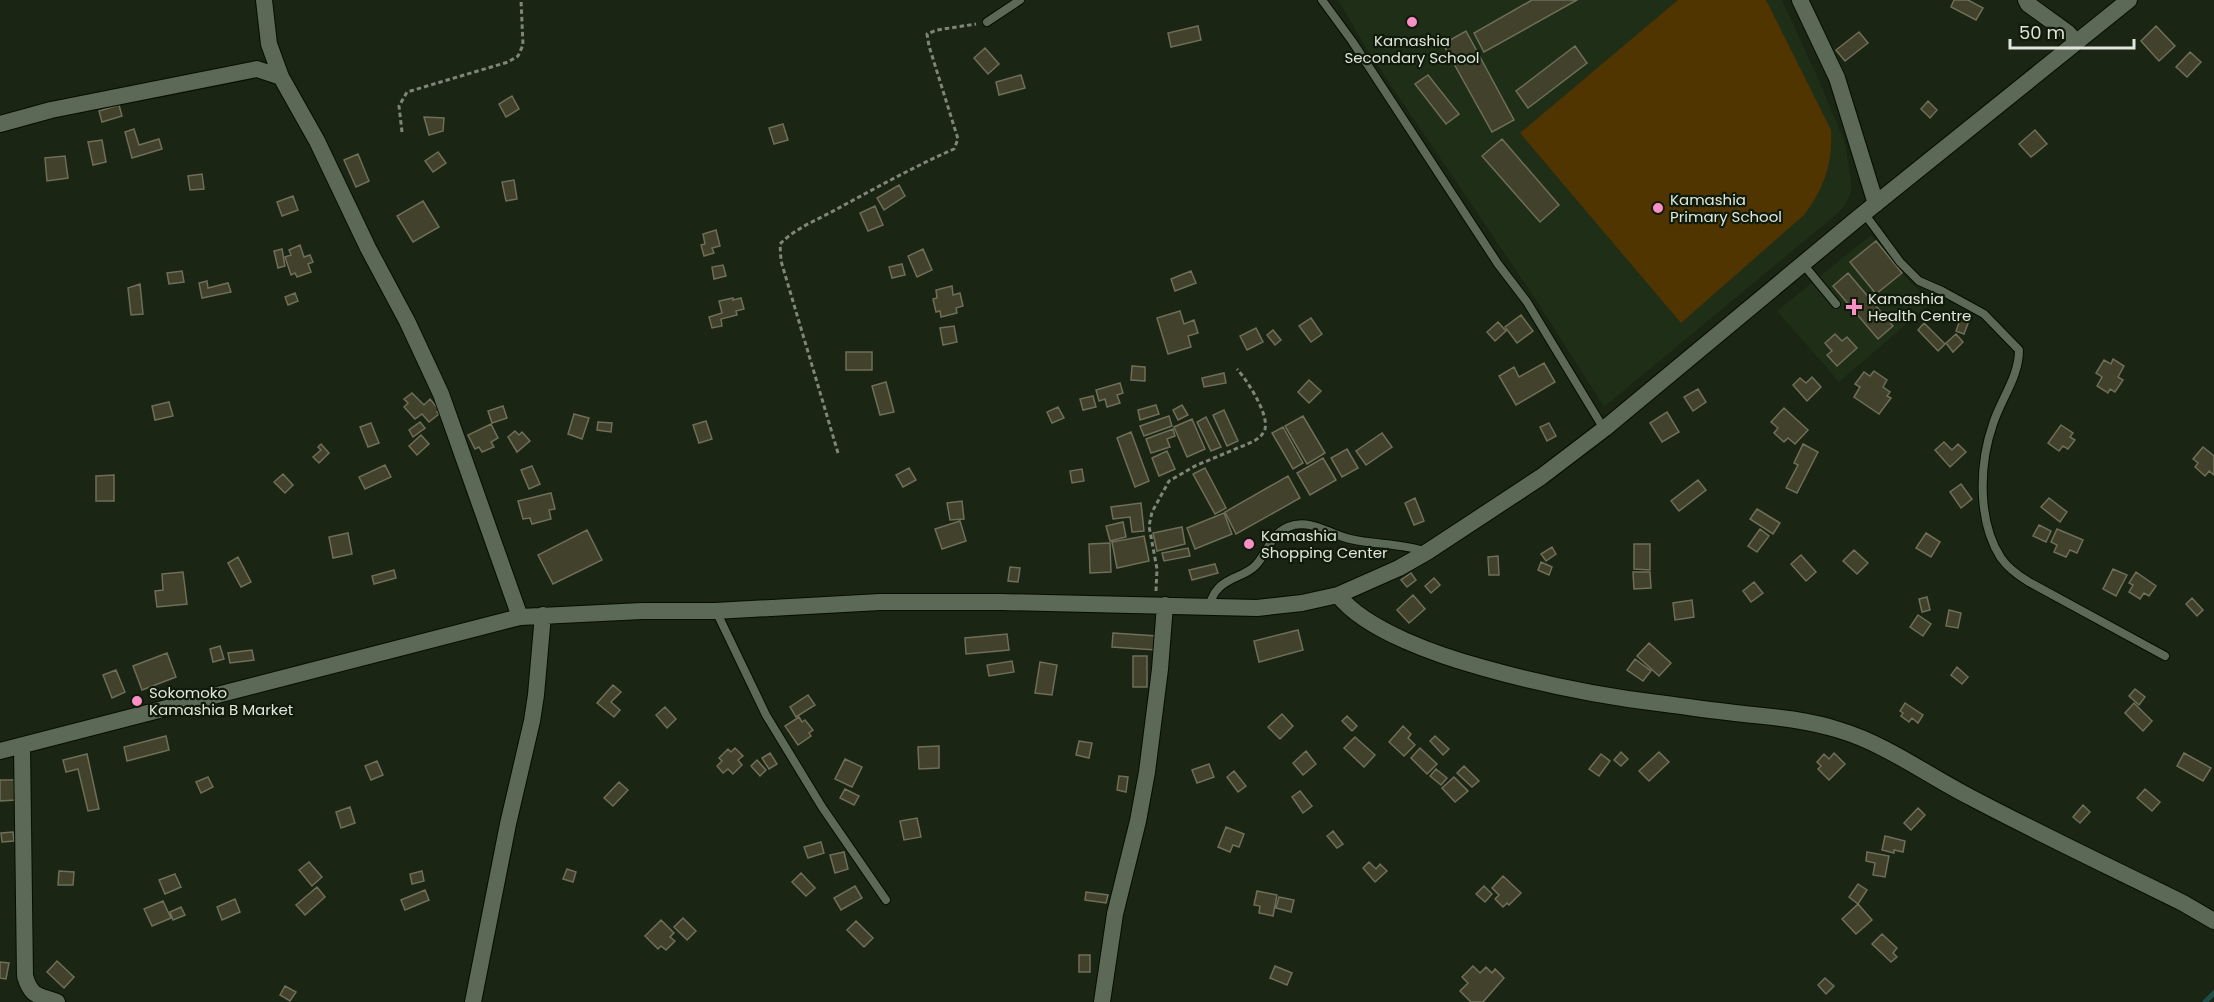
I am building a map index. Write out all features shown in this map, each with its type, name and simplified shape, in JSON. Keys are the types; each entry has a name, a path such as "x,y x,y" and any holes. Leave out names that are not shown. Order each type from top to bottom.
{"street":[{"path":"264,0 269,44 281,77 317,141 441,394 520,617"},
{"path":"1800,0 1837,78 1870,208"},
{"path":"2026,0 2076,42"},
{"path":"0,752 520,617 715,611 880,602 1257,608 1338,595 1399,568 1427,552 1541,477 1604,429 1870,208 2076,42 2121,2"},
{"path":"0,124 51,110 242,71 257,69 281,77"},
{"path":"1338,595 1353,610 1407,641 1448,657 1547,685 1599,695 1783,718 1842,730 2214,921"},
{"path":"1102,1002 1115,914 1138,821 1147,772 1160,605"},
{"path":"473,1002 508,824 532,722 543,615"},
{"path":"22,746 25,976 29,989 36,995 57,1002"}],"lane":[{"path":"987,22 1020,0"},
{"path":"1322,0 1352,41 1498,264 1527,302 1604,429"},
{"path":"1870,208 1900,262 1919,281 1984,314 2019,350 2019,363 1993,422 1985,452 1983,490 1986,516 1991,540 2002,560 2029,582 2165,656"},
{"path":"1803,264 1836,304"},
{"path":"1209,606 1216,590 1245,574 1256,565 1275,537 1285,528 1299,523 1349,539 1412,547 1427,552"},
{"path":"715,611 766,715 822,807 886,900"}],"path":[{"path":"402,132 399,106 407,92 508,62 518,56 523,45 520,0"},
{"path":"838,453 780,261 780,244 786,238 821,218 926,161 954,149 958,139 927,34 937,30 987,22"},
{"path":"1160,605 1157,568 1149,526 1152,512 1169,481 1194,466 1252,442 1261,437 1265,428 1262,411 1247,380 1237,369"}],"shaded area":[{"name":"Kamashia Primary School","path":"1338,0 1782,0 1845,143 1851,192 1847,202 1838,213 1604,407 1536,300 1369,53"},
{"path":"1678,0 1766,0 1831,130 1829,165 1826,175 1804,215 1681,323 1520,133"},
{"name":"Kamashia Health Centre","path":"1871,235 1902,273 1931,303 1839,382 1777,311"}],"building":[{"path":"1532,0 1577,0 1484,52 1474,33"},
{"path":"1954,0 1968,0 1983,8 1976,20 1951,7"},
{"path":"1198,26 1201,40 1171,47 1168,33"},
{"path":"2156,26 2175,46 2159,61 2141,41"},
{"path":"1466,31 1514,120 1492,132 1443,44"},
{"path":"1859,32 1868,43 1845,61 1836,50"},
{"path":"1575,46 1587,63 1528,108 1516,91"},
{"path":"985,48 999,64 988,74 974,58"},
{"path":"2190,52 2201,62 2187,77 2176,67"},
{"path":"1021,75 1025,88 999,95 996,82"},
{"path":"1428,75 1459,114 1446,124 1415,84"},
{"path":"512,96 519,109 506,117 499,104"},
{"path":"1928,101 1937,110 1930,118 1921,109"},
{"path":"119,105 122,116 102,122 99,111"},
{"path":"424,117 444,118 443,131 429,135"},
{"path":"783,124 788,140 774,144 769,128"},
{"path":"134,129 139,145 159,139 162,149 132,158 125,132"},
{"path":"2035,130 2047,144 2031,157 2019,144"},
{"path":"1502,139 1559,205 1540,222 1482,156"},
{"path":"102,140 106,162 93,165 88,142"},
{"path":"438,152 446,163 433,172 425,161"},
{"path":"358,154 369,181 356,187 344,160"},
{"path":"65,156 68,178 47,181 45,158"},
{"path":"202,174 204,189 190,190 188,176"},
{"path":"514,180 517,199 506,201 502,182"},
{"path":"899,185 905,196 884,210 877,198"},
{"path":"293,196 298,210 282,216 277,202"},
{"path":"423,201 439,227 413,242 397,216"},
{"path":"875,206 883,225 868,231 860,213"},
{"path":"716,230 720,246 712,248 714,253 704,256 701,245 705,244 703,234"},
{"path":"1876,241 1902,273 1876,294 1850,262"},
{"path":"300,245 304,257 310,255 313,262 308,264 311,272 297,277 295,273 291,275 285,257 291,255 289,250"},
{"path":"282,249 285,266 278,268 274,251"},
{"path":"923,249 932,270 917,277 908,256"},
{"path":"902,264 905,275 892,278 889,267"},
{"path":"723,265 726,276 714,279 712,267"},
{"path":"182,271 184,282 169,284 167,273"},
{"path":"1191,271 1196,283 1175,291 1171,279"},
{"path":"1848,273 1893,326 1878,339 1833,286"},
{"path":"207,281 208,288 228,283 231,292 202,298 199,283"},
{"path":"140,284 143,314 131,315 128,288"},
{"path":"952,286 953,295 960,293 963,306 956,308 957,313 941,317 940,311 936,312 933,299 937,298 936,290"},
{"path":"295,293 298,301 288,305 285,297"},
{"path":"733,298 733,300 741,298 744,309 736,311 737,315 721,319 722,326 712,328 709,317 722,313 719,301"},
{"path":"1180,311 1184,324 1194,320 1198,333 1188,336 1191,347 1168,354 1157,318"},
{"path":"1521,315 1533,331 1517,343 1505,327"},
{"path":"1962,315 1970,318 1964,334 1956,331"},
{"path":"1311,318 1322,334 1311,342 1299,326"},
{"path":"1498,322 1506,331 1495,341 1487,332"},
{"path":"1924,323 1945,344 1938,351 1918,330"},
{"path":"954,326 957,342 943,345 940,328"},
{"path":"1256,328 1263,342 1247,350 1240,336"},
{"path":"1273,330 1281,340 1275,345 1267,335"},
{"path":"1835,334 1842,341 1847,337 1857,348 1837,366 1827,355 1832,351 1825,343"},
{"path":"1956,334 1963,342 1953,352 1946,343"},
{"path":"846,352 872,352 872,370 846,370"},
{"path":"2113,359 2124,366 2118,377 2123,380 2115,392 2110,389 2108,393 2097,386 2102,377 2096,373 2104,360 2111,364"},
{"path":"1544,363 1555,382 1516,405 1499,376 1514,367 1519,377"},
{"path":"1132,366 1145,367 1145,381 1131,380"},
{"path":"1874,371 1887,380 1883,387 1890,392 1887,396 1891,398 1879,414 1854,397 1860,387 1855,384 1864,372 1870,376"},
{"path":"1224,373 1226,383 1204,387 1202,378"},
{"path":"1812,377 1821,387 1807,401 1793,385 1800,378 1806,383"},
{"path":"1309,380 1321,391 1309,403 1298,392"},
{"path":"886,382 894,412 880,415 872,386"},
{"path":"1120,383 1123,393 1117,395 1120,403 1107,407 1105,399 1099,401 1096,390"},
{"path":"1698,389 1706,402 1693,411 1684,397"},
{"path":"412,393 424,405 430,399 439,410 437,412 439,414 429,422 422,414 415,419 404,407 408,403 404,399"},
{"path":"1093,396 1096,407 1083,410 1080,399"},
{"path":"169,402 173,416 155,420 152,406"},
{"path":"1156,405 1159,414 1140,420 1138,410"},
{"path":"1182,405 1188,415 1178,420 1173,410"},
{"path":"503,406 507,418 492,423 488,411"},
{"path":"1058,407 1064,418 1052,423 1047,412"},
{"path":"1784,408 1808,430 1795,444 1788,438 1784,442 1774,433 1778,428 1771,422"},
{"path":"1224,410 1238,441 1227,446 1213,415"},
{"path":"1667,412 1679,432 1662,442 1650,423"},
{"path":"574,414 589,418 582,439 568,434"},
{"path":"1169,416 1172,426 1144,436 1140,426"},
{"path":"1303,416 1325,453 1307,464 1285,426"},
{"path":"1206,417 1221,447 1211,451 1197,422"},
{"path":"1192,419 1205,449 1187,457 1174,427"},
{"path":"706,421 712,439 699,443 693,425"},
{"path":"420,422 425,428 413,437 409,430"},
{"path":"598,422 612,423 611,432 597,430"},
{"path":"371,423 379,443 368,447 360,427"},
{"path":"1549,423 1556,436 1547,441 1540,427"},
{"path":"491,424 498,438 491,442 494,447 482,452 479,447 475,449 468,435"},
{"path":"2061,425 2073,433 2070,437 2075,440 2068,449 2063,446 2059,451 2048,443"},
{"path":"1283,427 1303,463 1293,469 1272,433"},
{"path":"1173,429 1175,436 1167,439 1170,447 1151,453 1146,439"},
{"path":"515,431 519,435 522,432 530,441 517,452 508,437"},
{"path":"1131,432 1149,481 1135,487 1117,438"},
{"path":"1382,433 1392,447 1366,465 1356,451"},
{"path":"421,435 429,444 417,455 409,446"},
{"path":"1944,442 1952,450 1958,444 1966,452 1950,467 1935,450"},
{"path":"321,444 329,453 319,463 313,457 321,450 318,447"},
{"path":"1803,444 1818,452 1797,493 1786,488 1798,465 1794,463"},
{"path":"2203,447 2214,456 2214,475 2209,471 2205,476 2195,467 2198,463 2193,459"},
{"path":"1347,449 1358,468 1342,477 1331,458"},
{"path":"1167,451 1175,469 1159,476 1152,458"},
{"path":"1323,458 1336,480 1310,495 1297,473"},
{"path":"385,465 391,477 365,489 359,477"},
{"path":"532,466 540,484 529,489 521,470"},
{"path":"909,468 916,480 903,487 896,475"},
{"path":"1205,468 1226,508 1215,514 1193,474"},
{"path":"1082,469 1084,481 1072,483 1070,471"},
{"path":"283,474 293,485 285,493 274,482"},
{"path":"114,475 114,501 96,501 96,476"},
{"path":"1288,476 1300,498 1236,534 1225,512"},
{"path":"1698,480 1706,490 1679,511 1671,501"},
{"path":"1961,484 1972,499 1961,508 1950,492"},
{"path":"551,493 555,509 549,510 551,519 532,524 530,518 523,519 518,501"},
{"path":"1415,498 1424,521 1414,525 1405,503"},
{"path":"2049,498 2067,512 2060,522 2041,507"},
{"path":"962,501 964,519 950,520 947,503"},
{"path":"1141,503 1144,531 1132,532 1130,517 1113,519 1111,507"},
{"path":"1757,509 1780,523 1773,534 1750,519"},
{"path":"1224,513 1232,534 1195,549 1187,528"},
{"path":"960,521 966,541 942,549 935,529"},
{"path":"1123,522 1126,537 1110,541 1106,526"},
{"path":"2039,525 2051,531 2046,542 2033,536"},
{"path":"1182,527 1185,544 1157,551 1153,533"},
{"path":"1760,529 1769,536 1757,552 1748,546"},
{"path":"2057,529 2083,540 2077,553 2070,550 2066,557 2054,552 2057,545 2051,542"},
{"path":"587,530 602,560 553,584 538,555"},
{"path":"348,533 352,554 333,558 329,537"},
{"path":"1926,533 1940,542 1931,557 1916,548"},
{"path":"1144,536 1149,561 1117,568 1112,542"},
{"path":"1110,543 1111,572 1090,573 1089,544"},
{"path":"1634,544 1650,544 1650,570 1634,569"},
{"path":"1552,547 1556,554 1546,561 1541,554"},
{"path":"1188,548 1190,556 1164,561 1162,553"},
{"path":"1854,550 1868,563 1857,574 1843,561"},
{"path":"1801,555 1816,572 1806,581 1791,564"},
{"path":"1498,556 1499,575 1489,575 1488,557"},
{"path":"238,557 251,582 241,587 228,563"},
{"path":"1541,562 1552,567 1549,575 1538,570"},
{"path":"1215,564 1218,573 1192,580 1189,570"},
{"path":"1010,567 1020,568 1018,582 1008,581"},
{"path":"2113,569 2127,575 2116,596 2103,589"},
{"path":"394,570 396,578 374,584 372,576"},
{"path":"183,572 187,604 157,607 155,591 163,590 162,574"},
{"path":"1633,572 1650,572 1651,588 1634,589"},
{"path":"2136,572 2156,586 2149,596 2144,593 2140,599 2129,592 2133,585 2129,583"},
{"path":"1411,573 1416,580 1407,587 1401,580"},
{"path":"1434,578 1440,585 1431,593 1425,586"},
{"path":"1754,582 1763,593 1751,602 1743,591"},
{"path":"1413,595 1425,609 1409,623 1397,610"},
{"path":"1927,597 1930,610 1922,612 1919,599"},
{"path":"2192,598 2203,610 2197,616 2186,604"},
{"path":"1692,600 1694,617 1675,620 1673,603"},
{"path":"1949,610 1961,613 1958,628 1946,626"},
{"path":"1918,615 1931,624 1923,636 1910,627"},
{"path":"1298,630 1303,650 1259,662 1254,641"},
{"path":"1113,633 1157,636 1156,650 1112,647"},
{"path":"1007,634 1009,650 966,654 965,638"},
{"path":"1649,643 1671,663 1659,676 1637,656"},
{"path":"220,646 224,659 213,662 210,649"},
{"path":"252,650 254,660 230,663 228,653"},
{"path":"167,653 176,677 142,690 133,666"},
{"path":"1133,656 1147,656 1147,687 1133,687"},
{"path":"1635,659 1651,671 1643,681 1627,670"},
{"path":"1012,661 1014,672 989,676 987,665"},
{"path":"1040,662 1057,665 1052,695 1035,693"},
{"path":"1957,667 1968,677 1962,684 1951,675"},
{"path":"116,670 125,692 112,698 103,675"},
{"path":"613,685 621,692 611,702 620,710 614,717 597,703"},
{"path":"2135,689 2145,697 2139,705 2129,696"},
{"path":"808,695 815,705 796,717 790,707"},
{"path":"1905,703 1923,715 1918,723 1912,718 1909,722 1901,716 1903,713 1900,711"},
{"path":"2134,703 2152,721 2143,731 2125,713"},
{"path":"665,707 676,719 667,728 656,715"},
{"path":"1282,714 1293,726 1280,739 1268,727"},
{"path":"1347,716 1357,726 1352,731 1342,721"},
{"path":"799,717 802,722 805,720 813,730 809,733 811,736 798,745 785,726"},
{"path":"1403,726 1411,734 1408,738 1415,745 1404,756 1389,742"},
{"path":"166,736 169,750 127,761 124,747"},
{"path":"1435,736 1449,749 1443,755 1430,741"},
{"path":"1355,737 1375,755 1364,767 1344,748"},
{"path":"1079,741 1092,743 1089,758 1076,755"},
{"path":"939,746 939,768 919,769 918,747"},
{"path":"735,748 743,756 738,760 742,765 733,774 728,769 723,773 717,766 722,761 719,758 728,749 731,752"},
{"path":"1420,748 1437,764 1427,774 1411,758"},
{"path":"1306,751 1316,764 1303,775 1293,763"},
{"path":"1621,752 1628,759 1621,766 1614,760"},
{"path":"1659,752 1669,762 1649,781 1639,771"},
{"path":"770,753 777,764 769,769 762,758"},
{"path":"1834,753 1845,764 1829,780 1818,769 1821,766 1817,762 1824,754 1829,759"},
{"path":"2184,753 2211,768 2203,781 2177,766"},
{"path":"87,754 99,809 88,811 78,769 66,772 63,760"},
{"path":"1601,754 1610,761 1599,776 1589,769"},
{"path":"845,759 862,767 852,787 835,779"},
{"path":"757,760 766,770 760,776 751,766"},
{"path":"377,761 383,775 371,780 365,766"},
{"path":"1209,764 1214,777 1197,783 1192,770"},
{"path":"1464,766 1479,781 1472,787 1457,773"},
{"path":"1436,769 1447,778 1441,785 1430,776"},
{"path":"1234,771 1246,786 1238,792 1227,777"},
{"path":"1119,776 1128,777 1126,792 1117,790"},
{"path":"208,777 213,787 201,793 196,782"},
{"path":"1454,777 1468,791 1455,802 1442,788"},
{"path":"0,780 16,780 16,800 0,801"},
{"path":"619,782 628,790 613,806 604,798"},
{"path":"845,789 859,796 854,805 840,798"},
{"path":"2145,789 2160,802 2152,811 2137,798"},
{"path":"1300,791 1312,806 1303,813 1292,797"},
{"path":"2083,805 2090,812 2080,823 2073,817"},
{"path":"350,807 355,823 341,828 336,812"},
{"path":"1918,808 1925,815 1911,830 1904,823"},
{"path":"917,818 921,837 904,840 900,821"},
{"path":"1226,827 1244,834 1239,847 1233,845 1230,852 1218,847"},
{"path":"1333,831 1343,844 1337,848 1327,836"},
{"path":"13,832 14,841 2,842 1,833"},
{"path":"1885,836 1905,841 1903,852 1894,850 1894,853 1882,850"},
{"path":"821,842 824,853 808,858 804,847"},
{"path":"844,852 848,869 835,873 830,855"},
{"path":"1867,852 1889,856 1885,877 1873,875 1875,863 1866,861"},
{"path":"309,862 322,877 312,886 299,870"},
{"path":"1369,862 1376,869 1380,864 1387,871 1375,882 1363,868"},
{"path":"567,869 576,872 573,882 563,879"},
{"path":"59,871 74,872 73,885 58,885"},
{"path":"422,871 424,881 412,884 410,874"},
{"path":"801,873 815,888 806,896 792,882"},
{"path":"175,874 181,887 165,894 159,880"},
{"path":"1503,876 1521,893 1509,905 1507,903 1503,907 1495,899 1499,895 1492,888"},
{"path":"1858,884 1867,890 1858,904 1849,897"},
{"path":"855,886 862,898 841,910 834,898"},
{"path":"1484,886 1492,894 1485,902 1476,894"},
{"path":"317,887 325,897 305,915 296,905"},
{"path":"425,890 429,900 405,910 401,900"},
{"path":"1257,891 1277,895 1273,916 1259,913 1260,906 1254,905"},
{"path":"1086,892 1108,895 1106,903 1085,900"},
{"path":"1279,897 1294,900 1291,912 1276,908"},
{"path":"235,899 240,912 222,920 217,907"},
{"path":"163,901 171,918 152,926 144,909"},
{"path":"1858,904 1872,920 1856,934 1842,919"},
{"path":"181,907 185,915 173,920 170,912"},
{"path":"683,918 696,931 687,940 674,927"},
{"path":"661,920 674,933 670,937 675,941 666,950 661,946 658,949 645,936"},
{"path":"856,921 873,938 864,947 847,930"},
{"path":"1882,934 1897,948 1893,953 1897,957 1891,962 1872,944"},
{"path":"1079,955 1090,955 1090,972 1079,972"},
{"path":"57,961 74,977 64,988 47,972"},
{"path":"0,962 9,963 6,979 0,978"},
{"path":"1275,966 1292,973 1287,985 1270,978"},
{"path":"1473,966 1480,973 1486,967 1492,973 1495,969 1504,978 1483,1002 1471,1002 1460,991 1468,983 1462,977"},
{"path":"1825,978 1834,986 1826,994 1818,985"},
{"path":"285,986 296,992 290,1001 280,995"}],"waterway":[{"path":"2205,1002 2214,993"}],"place":[{"name":"Kamashia Secondary School","path":"1412,22"},
{"name":"Kamashia Primary School","path":"1658,208"},
{"name":"Kamashia Health Centre","path":"1854,307"},
{"name":"Kamashia Shopping Center","path":"1249,544"},
{"name":"Sokomoko Kamashia B Market","path":"137,701"}]}
